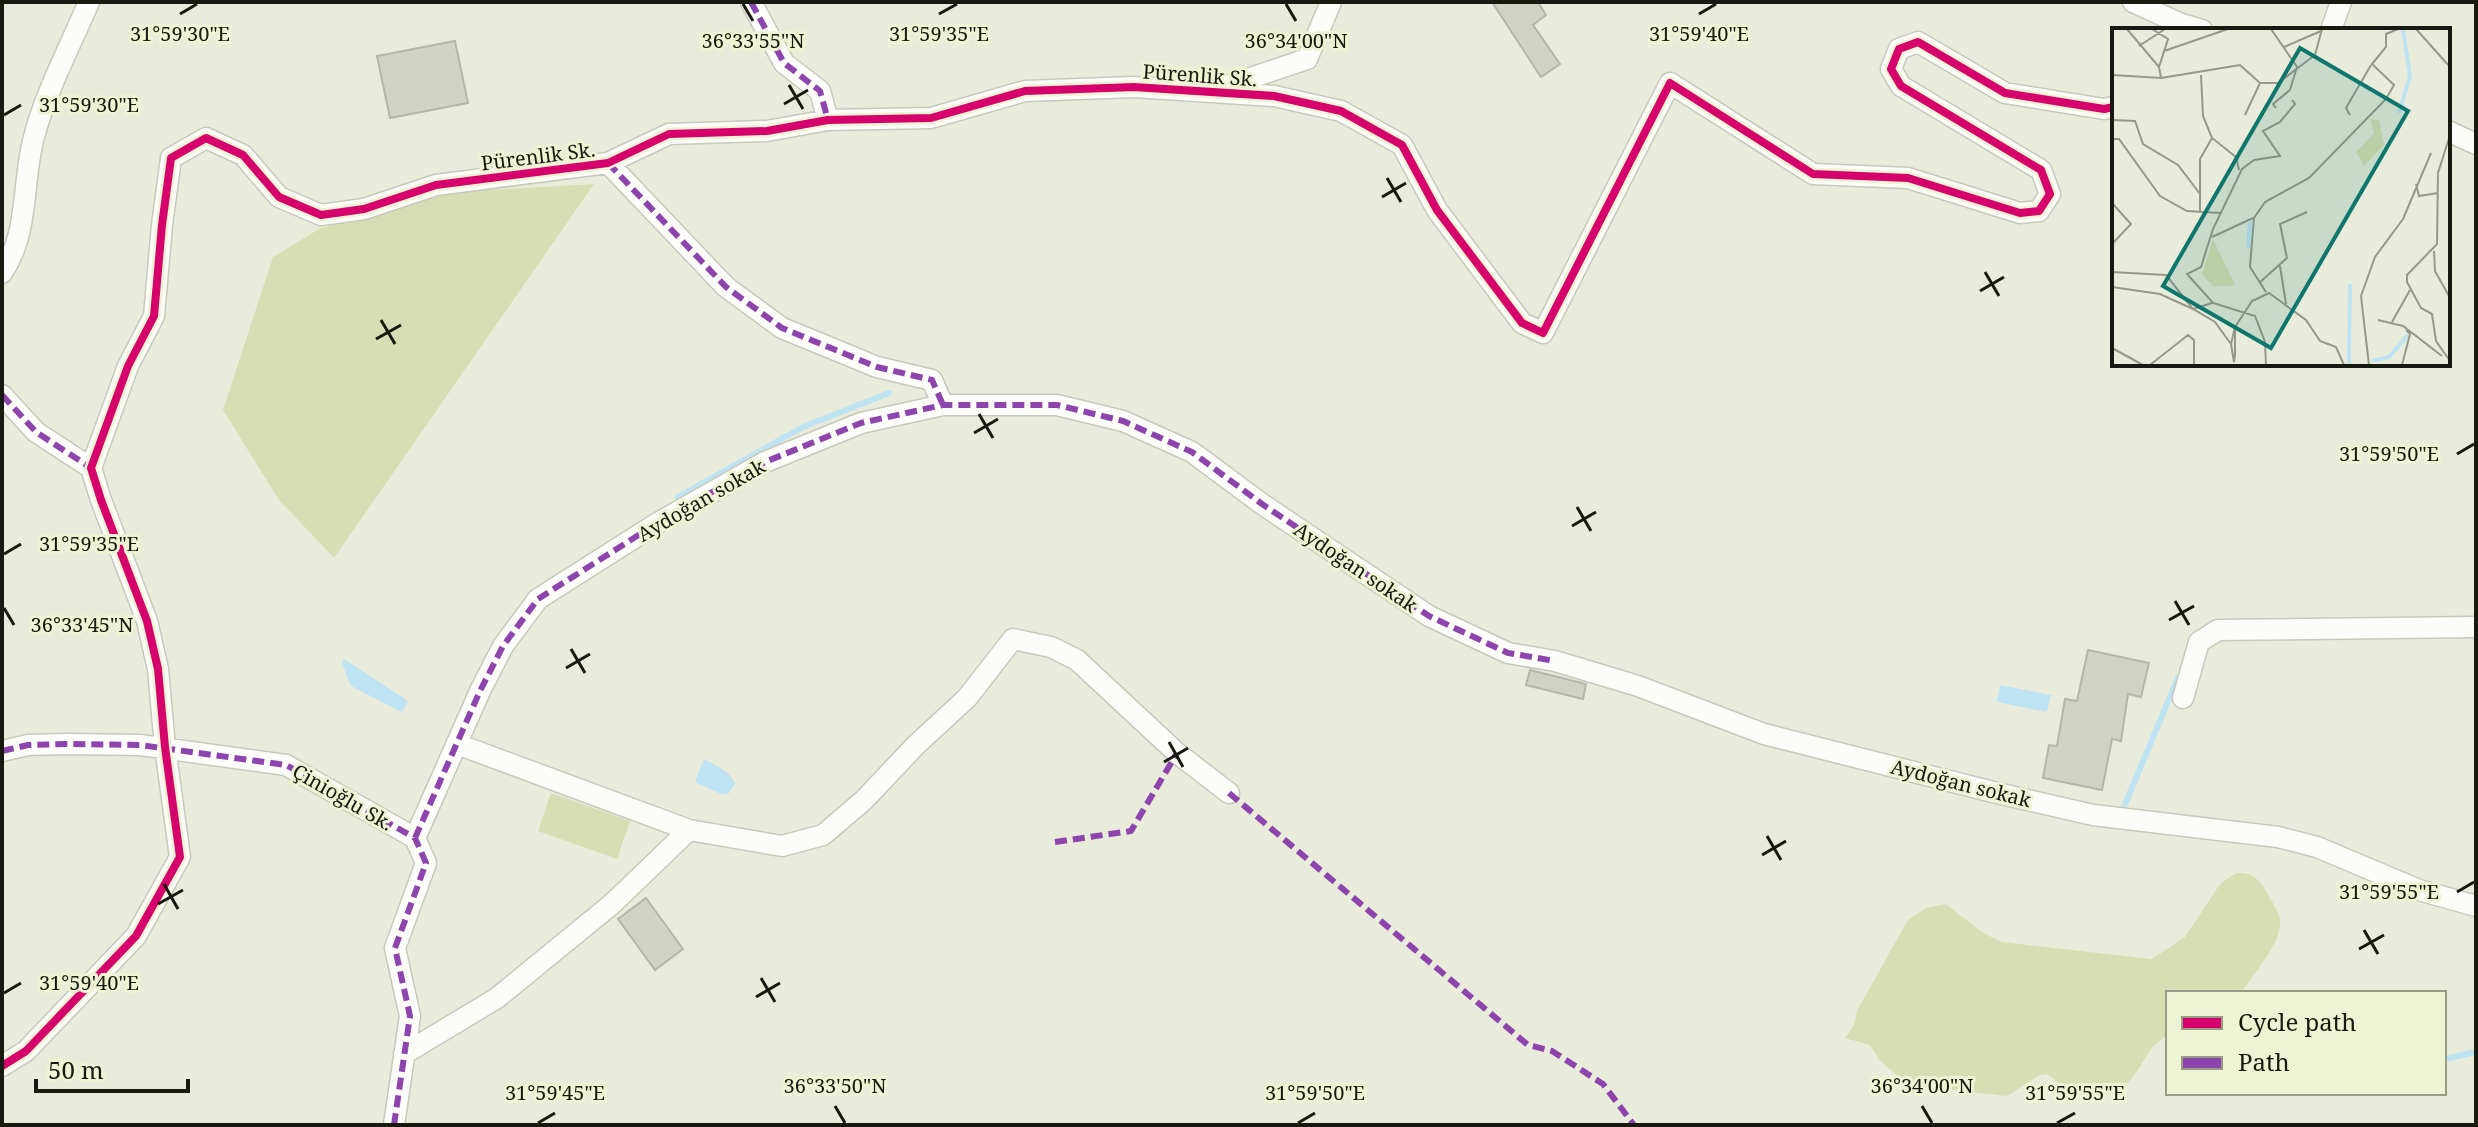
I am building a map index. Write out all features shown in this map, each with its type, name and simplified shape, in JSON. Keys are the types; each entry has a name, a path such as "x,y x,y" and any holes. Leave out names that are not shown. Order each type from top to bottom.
{"street":[{"path":"2,273 22,229 33,141 89,2"},
{"path":"751,2 784,63 820,91 828,120"},
{"path":"1210,92 1307,59 1331,2"},
{"path":"2133,2 2195,28"},
{"path":"2332,28 2341,2"},
{"name":"Pürenlik Sk.","path":"91,468 128,366 154,316 171,158 206,138 243,155 279,197 321,215 364,209 436,185 608,163 669,134 767,131 828,120 931,118 1025,91 1134,87 1274,96 1341,111 1402,145 1437,210 1522,323 1543,333 1670,83 1813,174 1908,178 2020,213 2039,211 2050,194 2041,170 1901,86 1891,69 1899,49 1918,42 2005,93 2104,109 2112,107"},
{"path":"2450,132 2476,144"},
{"path":"608,163 726,287 782,328 877,367 932,380 943,405"},
{"path":"2,395 36,432 91,468 147,621 158,669 180,857 136,936 26,1051 2,1066"},
{"name":"Aydoğan sokak","path":"415,838 503,646 538,599 656,524 765,462 861,423 943,405 1057,405 1123,421 1192,452 1262,504 1429,616 1508,653 1555,661 1638,686 1764,734 1993,792 2093,815 2278,837 2317,847 2419,890 2476,906"},
{"path":"2183,698 2199,642 2218,630 2476,627"},
{"path":"457,744 689,830 782,846 823,835 864,800 916,745 967,698 1013,639 1051,647 1077,660 1177,753 1229,793"},
{"name":"Çinioğlu Sk.","path":"2,751 28,745 66,744 165,747 286,765 415,838 426,863 395,948 410,1016 394,1125"},
{"path":"404,1054 497,998 612,904 689,830"}],"green space":[{"path":"594,184 334,558 279,500 223,410 273,257 319,229 438,193"},
{"path":"551,793 630,821 617,859 538,831"},
{"path":"2236,873 2257,879 2280,920 2272,948 2242,991 2166,991 2166,1036 2150,1050 2132,1078 2113,1092 2090,1095 2074,1092 2047,1074 2040,1075 2007,1096 1910,1084 1880,1061 1870,1045 1845,1038 1908,920 1926,908 1946,904 1983,933 2002,942 2152,959 2185,937 2220,884"}],"water":[{"path":"344,659 408,701 402,712 351,686 342,663"},
{"path":"2000,685 2051,695 2047,712 1997,702"},
{"path":"704,759 732,779 735,784 728,794 695,782"}],"building":[{"path":"1492,2 1538,2 1546,15 1533,25 1560,64 1541,77"},
{"path":"455,41 468,103 390,118 377,56"},
{"path":"2088,650 2149,663 2141,697 2128,694 2121,741 2112,739 2102,790 2043,778 2049,745 2057,746 2065,699 2077,701"},
{"path":"1530,670 1586,684 1583,699 1526,685"},
{"path":"646,898 683,949 655,970 618,919"}],"waterway":[{"path":"678,497 803,427 889,393"},
{"path":"2123,809 2178,678"},
{"path":"2446,1059 2476,1052"}],"marked path":[{"path":"751,2 784,63 820,91 828,120"},
{"path":"608,163 726,287 782,328 877,367 932,380 943,405"},
{"path":"2,395 36,432 91,468"},
{"path":"415,838 503,646 538,599 656,524 765,462 861,423 943,405 1057,405 1123,421 1192,452 1262,504 1429,616 1508,653 1555,661"},
{"path":"2,751 28,745 140,745 286,765 415,838 426,863 395,948 410,1016 394,1125"},
{"path":"1055,842 1131,831 1177,753"},
{"path":"1229,793 1528,1045 1552,1051 1603,1084 1634,1125"}],"cycle path":[{"path":"2,1066 26,1051 136,936 180,857 158,669 147,621 91,468 128,366 154,316 171,158 206,138 243,155 279,197 321,215 364,209 436,185 608,163 669,134 767,131 828,120 931,118 1025,91 1134,87 1274,96 1341,111 1402,145 1437,210 1522,323 1543,333 1670,83 1813,174 1908,178 2020,213 2039,211 2050,194 2041,170 1901,86 1891,69 1899,49 1918,42 2005,93 2104,109 2112,107"}]}
